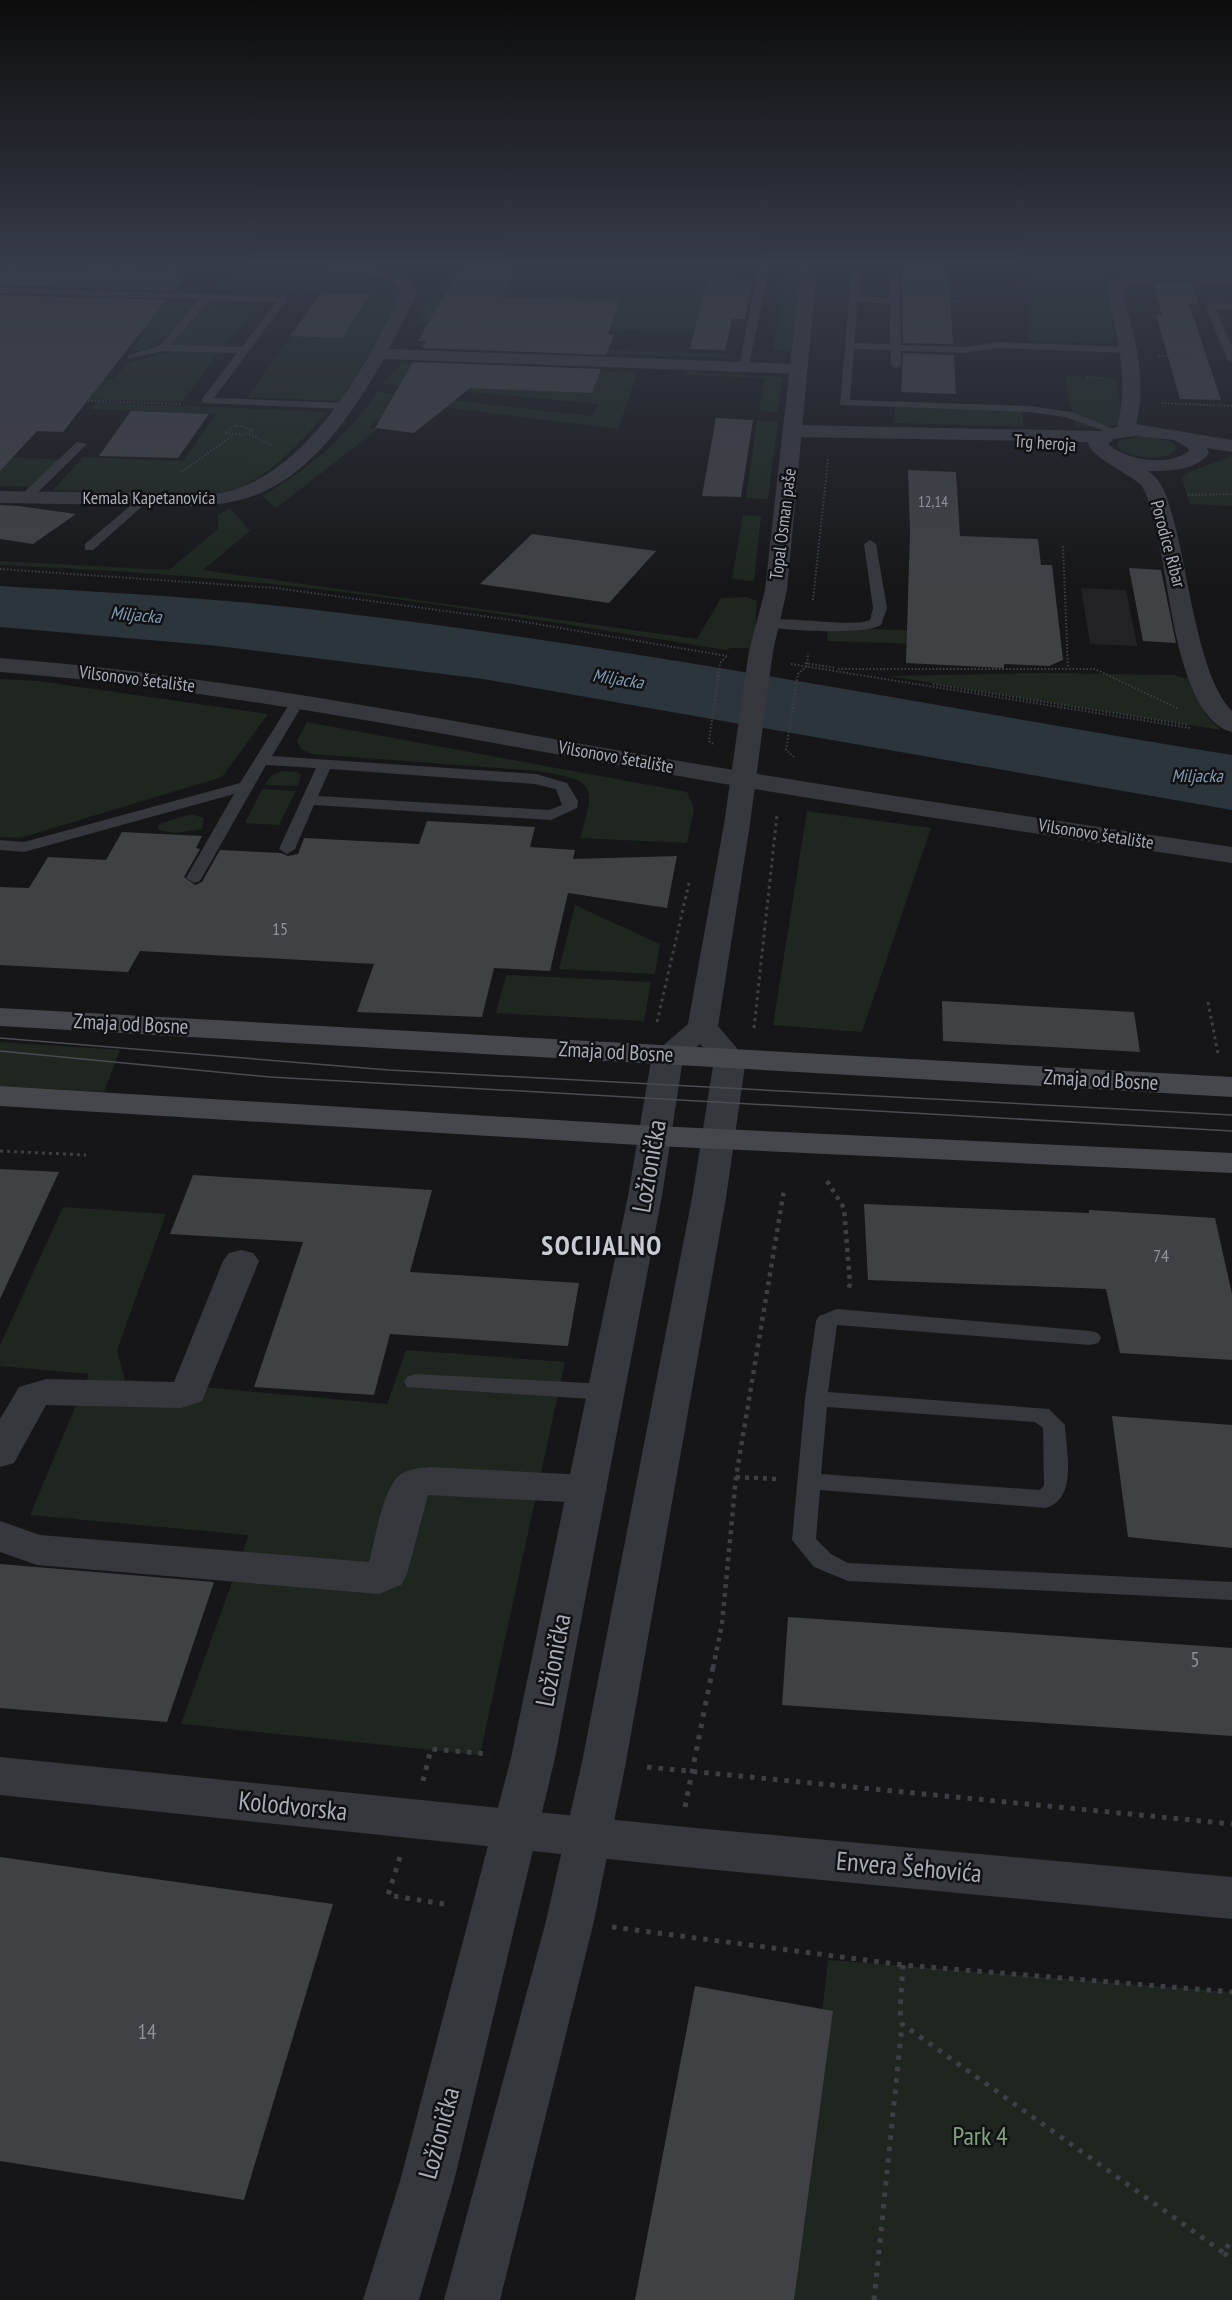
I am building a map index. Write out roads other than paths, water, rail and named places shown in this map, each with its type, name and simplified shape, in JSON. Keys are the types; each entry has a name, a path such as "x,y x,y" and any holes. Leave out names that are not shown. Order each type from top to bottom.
{"main road":[{"name":"Zmaja od Bosne","path":"0,1017 1228,1087"},
{"path":"0,1096 655,1136 1232,1163"}],"street":[{"name":"Kemala Kapetanovića","path":"0,497 142,501 212,500 236,495 269,482 322,439 365,374"},
{"name":"Topal Osman paše","path":"742,778 777,578 799,374"},
{"path":"1111,437 1132,403 1130,374"},
{"path":"1132,403 1155,430"},
{"name":"Trg heroja","path":"794,431 1111,437 1155,430 1194,445"},
{"name":"Porodice Ribar","path":"1111,437 1120,460 1154,489"},
{"path":"1120,460 1167,464 1188,461 1195,457 1194,445 1232,447"},
{"name":"Porodice Ribar","path":"1167,464 1155,474 1154,489 1170,544 1197,675 1212,705 1232,725"},
{"name":"Vilsonovo šetalište","path":"0,665 48,668 305,701 742,778 1232,855"},
{"path":"669,1055 702,1027 737,824 742,778"},
{"path":"472,2300 570,1921 640,1569 709,1198 730,1059 702,1027"},
{"name":"Ložionička","path":"391,2300 427,2181 517,1829 606,1392 669,1055"},
{"path":"0,1453 32,1396 46,1392 181,1395 189,1392 242,1261"},
{"path":"0,1536 37,1550 379,1578 386,1574 407,1495 415,1484 429,1481 586,1489"},
{"name":"Kolodvorska","path":"0,1776 587,1836"},
{"name":"Envera Šehovića","path":"587,1836 1232,1898"}],"lane":[{"path":"226,374 206,401 345,406"},
{"path":"847,374 844,403 1049,411 1084,419 1111,437"},
{"path":"25,498 81,444"},
{"path":"89,547 142,501"},
{"path":"768,623 870,626 876,622 880,608 870,544"},
{"path":"194,878 261,760 295,706 305,701"},
{"path":"261,760 536,779 562,786 570,801 569,808 551,815 309,800"},
{"path":"287,849 325,765"},
{"path":"0,845 24,846 246,786"},
{"path":"1090,1338 837,1316 828,1322 816,1400 804,1540 813,1555 831,1568 848,1572 1232,1591"},
{"path":"415,1382 606,1392"},
{"path":"809,1481 1046,1499 1056,1487 1054,1425 1041,1415 816,1400"}],"water":[{"name":"Miljacka","path":"0,586 225,601 416,622 767,676 1232,755 1232,810 483,679 218,646 0,627"}],"tram line":[{"path":"0,1038 389,1070 1232,1115"},
{"path":"0,1051 270,1077 1232,1131"}],"district":[{"name":"SOCIJALNO","path":"602,1246"}],"park label":[{"name":"Park 4","path":"980,2136"}]}
